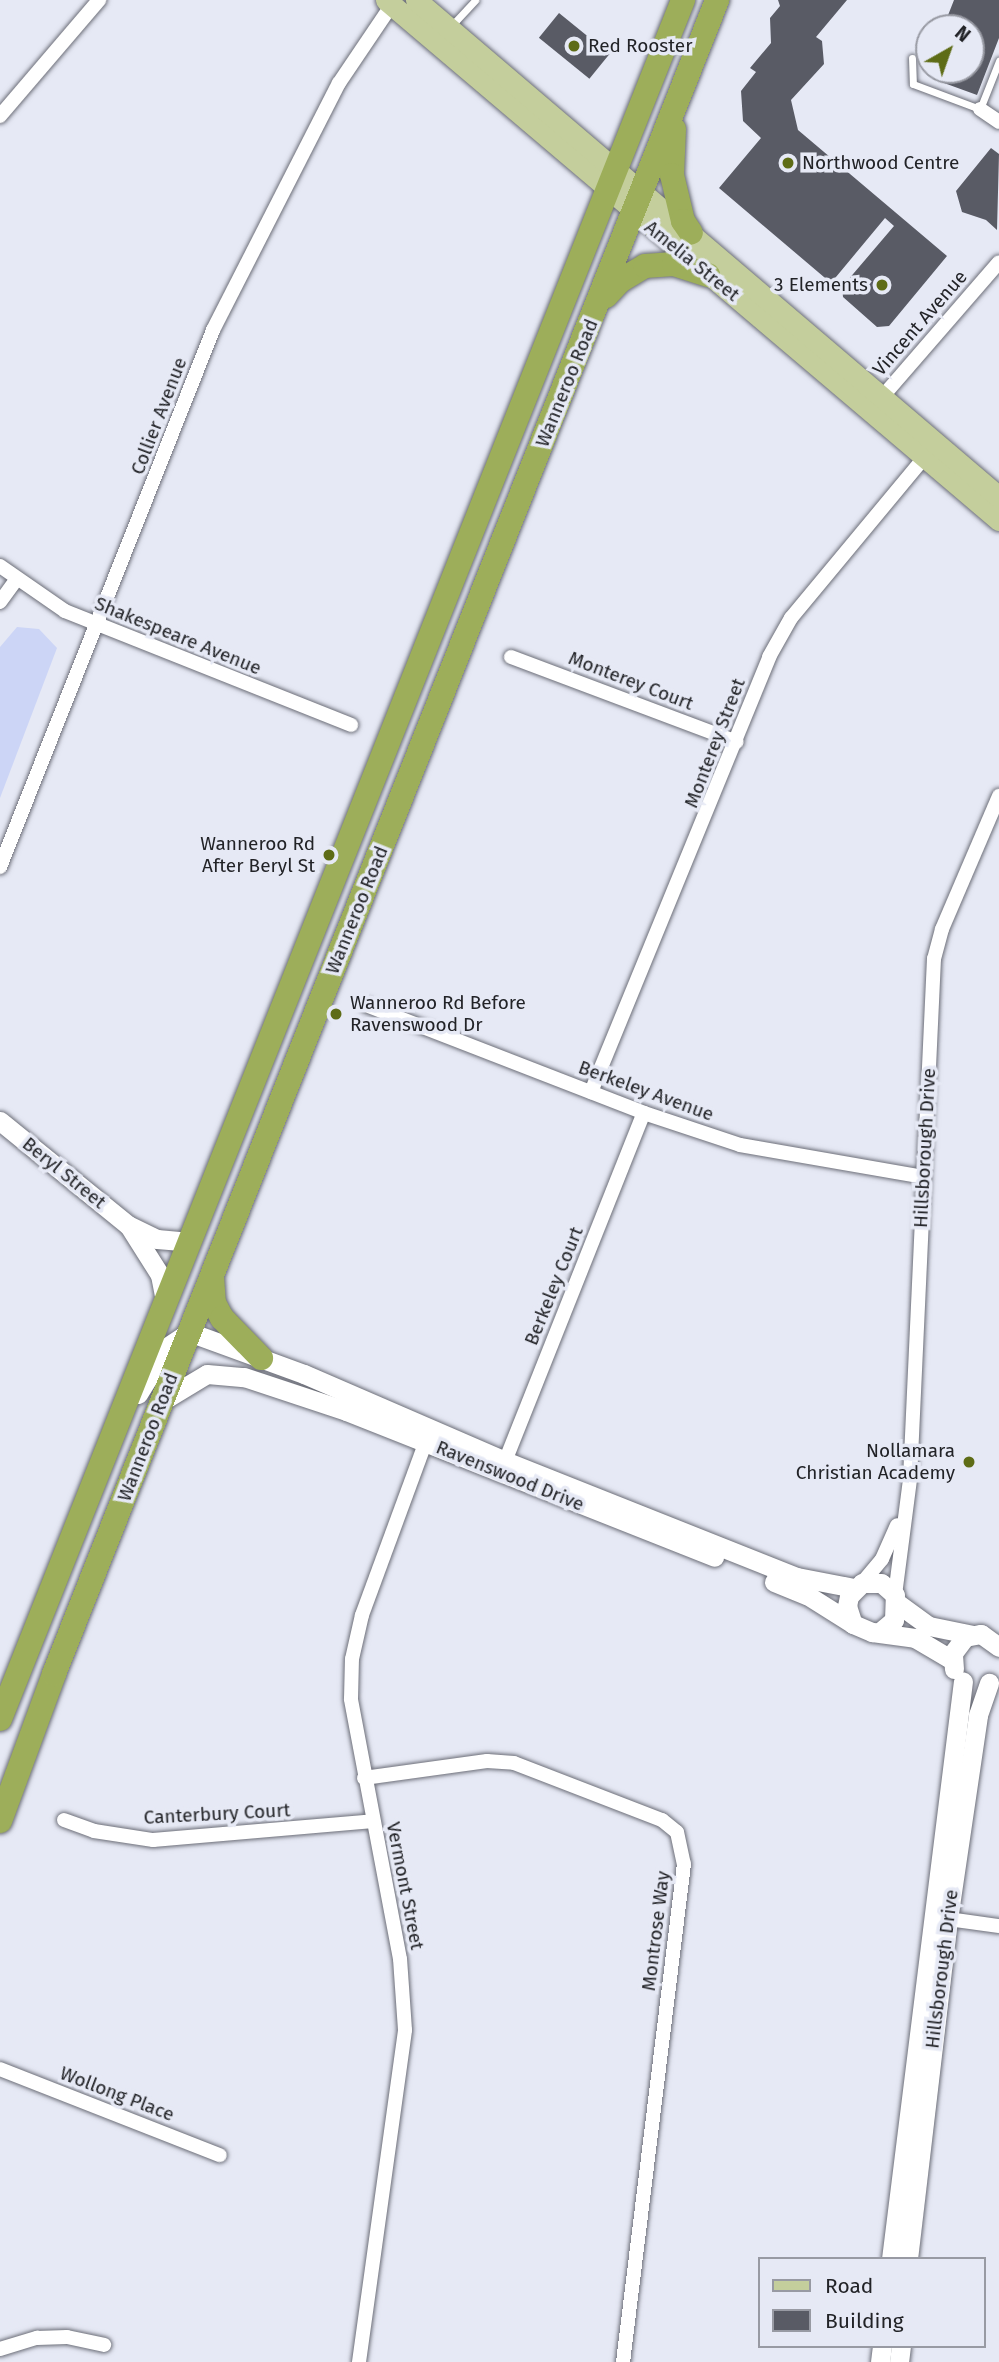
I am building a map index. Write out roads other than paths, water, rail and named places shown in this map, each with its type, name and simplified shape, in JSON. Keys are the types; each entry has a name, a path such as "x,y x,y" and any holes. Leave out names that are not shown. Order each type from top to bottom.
{"highway":[{"name":"Wanneroo Road","path":"0,1719 682,0"},
{"name":"Wanneroo Road","path":"0,1821 212,1272 717,0"},
{"path":"674,111 672,175 683,221 691,233"},
{"path":"598,304 620,281 645,266 674,264 708,275"},
{"path":"212,1272 214,1303 222,1318 261,1358"}],"main road":[{"name":"Amelia Street","path":"416,0 610,180"},
{"name":"Amelia Street","path":"391,2 638,203 708,275 878,402"},
{"name":"Amelia Street","path":"638,203 691,233 878,402 999,520"},
{"name":"Amelia Street","path":"930,451 999,497"}],"street":[{"path":"0,116 99,0"},
{"name":"Collier Avenue","path":"0,867 213,330 256,239 342,77 391,2"},
{"path":"980,109 999,122"},
{"name":"Vincent Avenue","path":"878,402 999,262"},
{"name":"Monterey Street","path":"591,1092 737,742 769,657 790,618 930,451"},
{"name":"Shakespeare Avenue","path":"0,566 16,580 65,611 351,725"},
{"path":"0,602 16,580"},
{"name":"Monterey Court","path":"511,657 737,742"},
{"name":"Hillsborough Drive","path":"896,1599 904,1511 910,1479 934,960 942,929 999,796"},
{"name":"Berkeley Avenue","path":"366,1005 644,1113 740,1144 923,1177"},
{"name":"Berkeley Court","path":"502,1467 644,1113"},
{"name":"Beryl Street","path":"0,1121 128,1225 157,1239 190,1242"},
{"name":"Beryl Street","path":"128,1225 160,1276 165,1301"},
{"path":"112,1437 162,1354 189,1332"},
{"name":"Ravenswood Drive","path":"189,1332 261,1358 428,1436 807,1595 853,1624"},
{"name":"Ravenswood Drive","path":"162,1401 203,1376 223,1373 289,1391 428,1436"},
{"name":"Vermont Street","path":"359,2362 405,2029 400,1959 351,1699 352,1659 362,1615 428,1436"},
{"name":"Ravenswood Drive","path":"502,1467 797,1577 858,1586"},
{"name":"Hillsborough Drive","path":"858,1586 882,1559 904,1511"},
{"path":"996,1677 963,1681 952,1660 915,1637 881,1630 862,1630 853,1624 847,1606 858,1586 881,1583 929,1626 973,1634 998,1644"},
{"path":"881,1630 894,1620 896,1599"},
{"path":"952,1660 959,1642 973,1634"},
{"name":"Hillsborough Drive","path":"891,2257 941,1918 978,1715 996,1677"},
{"name":"Hillsborough Drive","path":"908,2257 963,1681"},
{"name":"Montrose Way","path":"364,1778 487,1760 514,1763 662,1820 677,1832 684,1864 624,2362"},
{"name":"Canterbury Court","path":"64,1820 94,1831 153,1840 373,1821"},
{"path":"941,1918 999,1926"},
{"name":"Wollong Place","path":"0,2069 220,2155"},
{"path":"0,2349 37,2338 67,2337 104,2345"}],"lane":[{"path":"449,29 475,0"},
{"path":"912,58 913,84 980,109 999,61"}],"place":[{"name":"Red Rooster","path":"574,46"},
{"name":"Northwood Centre","path":"788,163"},
{"name":"3 Elements","path":"882,285"},
{"name":"Wanneroo Rd After Beryl St","path":"329,855"},
{"name":"Wanneroo Rd Before Ravenswood Dr","path":"336,1014"},
{"name":"Nollamara Christian Academy","path":"969,1462"}]}
